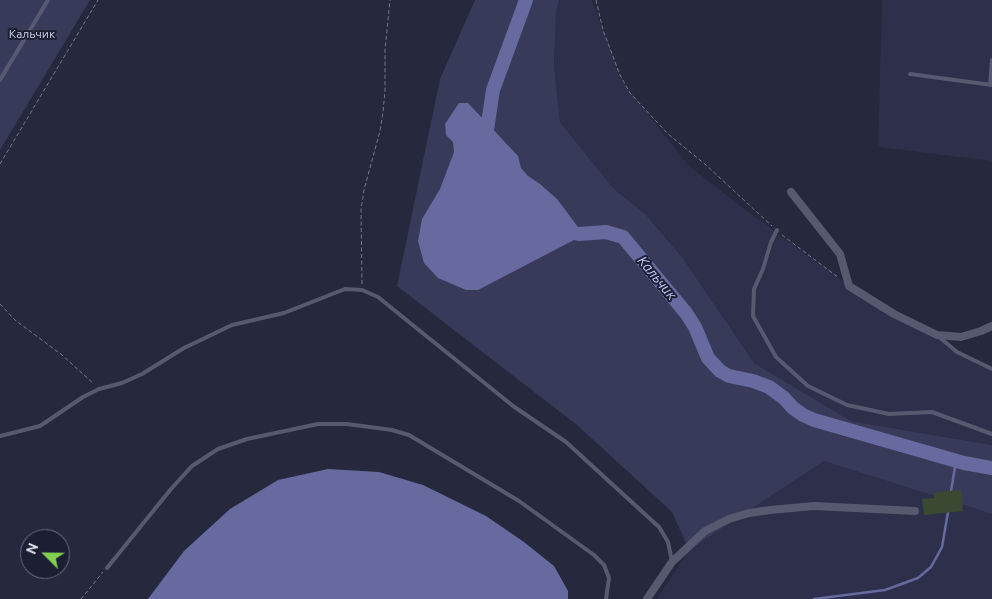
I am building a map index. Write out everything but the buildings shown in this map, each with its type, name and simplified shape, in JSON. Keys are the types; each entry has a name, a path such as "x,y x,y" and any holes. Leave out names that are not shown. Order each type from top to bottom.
{"street":[{"path":"791,192 840,254 849,286 894,314 937,335 961,337 981,332 992,326"},
{"path":"648,599 672,562 705,531 748,513 814,506 915,511"}],"lane":[{"path":"0,80 48,0"},
{"path":"910,74 991,85 992,60"},
{"path":"776,230 754,289 753,316 776,358 808,386 847,405 889,414 932,412 992,434"},
{"path":"0,436 40,426 99,389 122,383 142,374 184,348 232,325 284,313 345,289 362,290 378,297 513,406 566,442 659,527 668,542 672,562"},
{"path":"937,335 957,352 992,369"},
{"path":"107,568 192,466 218,449 247,439 318,424 347,424 392,430 409,435 519,501 594,555 604,565 609,578 606,599"}],"path":[{"path":"0,164 98,0"},
{"path":"362,290 362,210 364,190 380,131 383,112 385,50 390,0"},
{"path":"596,0 610,48 620,75 630,93 668,134 706,165 776,230 849,286"},
{"path":"0,304 15,320 62,355 99,389"},
{"path":"81,599 107,568"}],"shaded area":[{"path":"559,0 592,0 622,81 689,166 849,286 937,335 957,352 992,369 992,445 851,421 754,363 682,257 646,215 613,188 560,122 554,64 556,11"},
{"path":"882,0 992,0 992,161 878,147"},
{"path":"459,103 468,103 518,156 521,168 557,199 578,227 579,234 574,240 478,290 466,290 438,278 424,263 418,241 422,219 440,189 454,152 453,142 446,135 445,124"},
{"path":"824,461 992,514 992,599 657,599 689,550"},
{"path":"328,469 379,472 423,485 486,516 524,542 554,566 568,591 568,599 148,599 184,551 230,509 278,480"}],"green space":[{"name":"Кальчик","path":"0,0 90,0 0,150"},
{"path":"475,0 559,0 556,11 554,64 560,122 613,188 646,215 682,257 754,363 851,421 992,445 992,514 824,461 689,550 672,512 577,425 397,286 440,79"}],"waterway":[{"name":"Кальчик","path":"485,143 493,90 526,0"},
{"name":"Кальчик","path":"561,230 579,234 606,232 623,237 686,313 695,327 708,358 720,371 729,376 753,381 769,387 784,398 793,408 814,420 964,463 992,468"},
{"path":"951,491 956,461"},
{"path":"814,599 885,590 918,578 931,567 942,547 948,512"}]}
